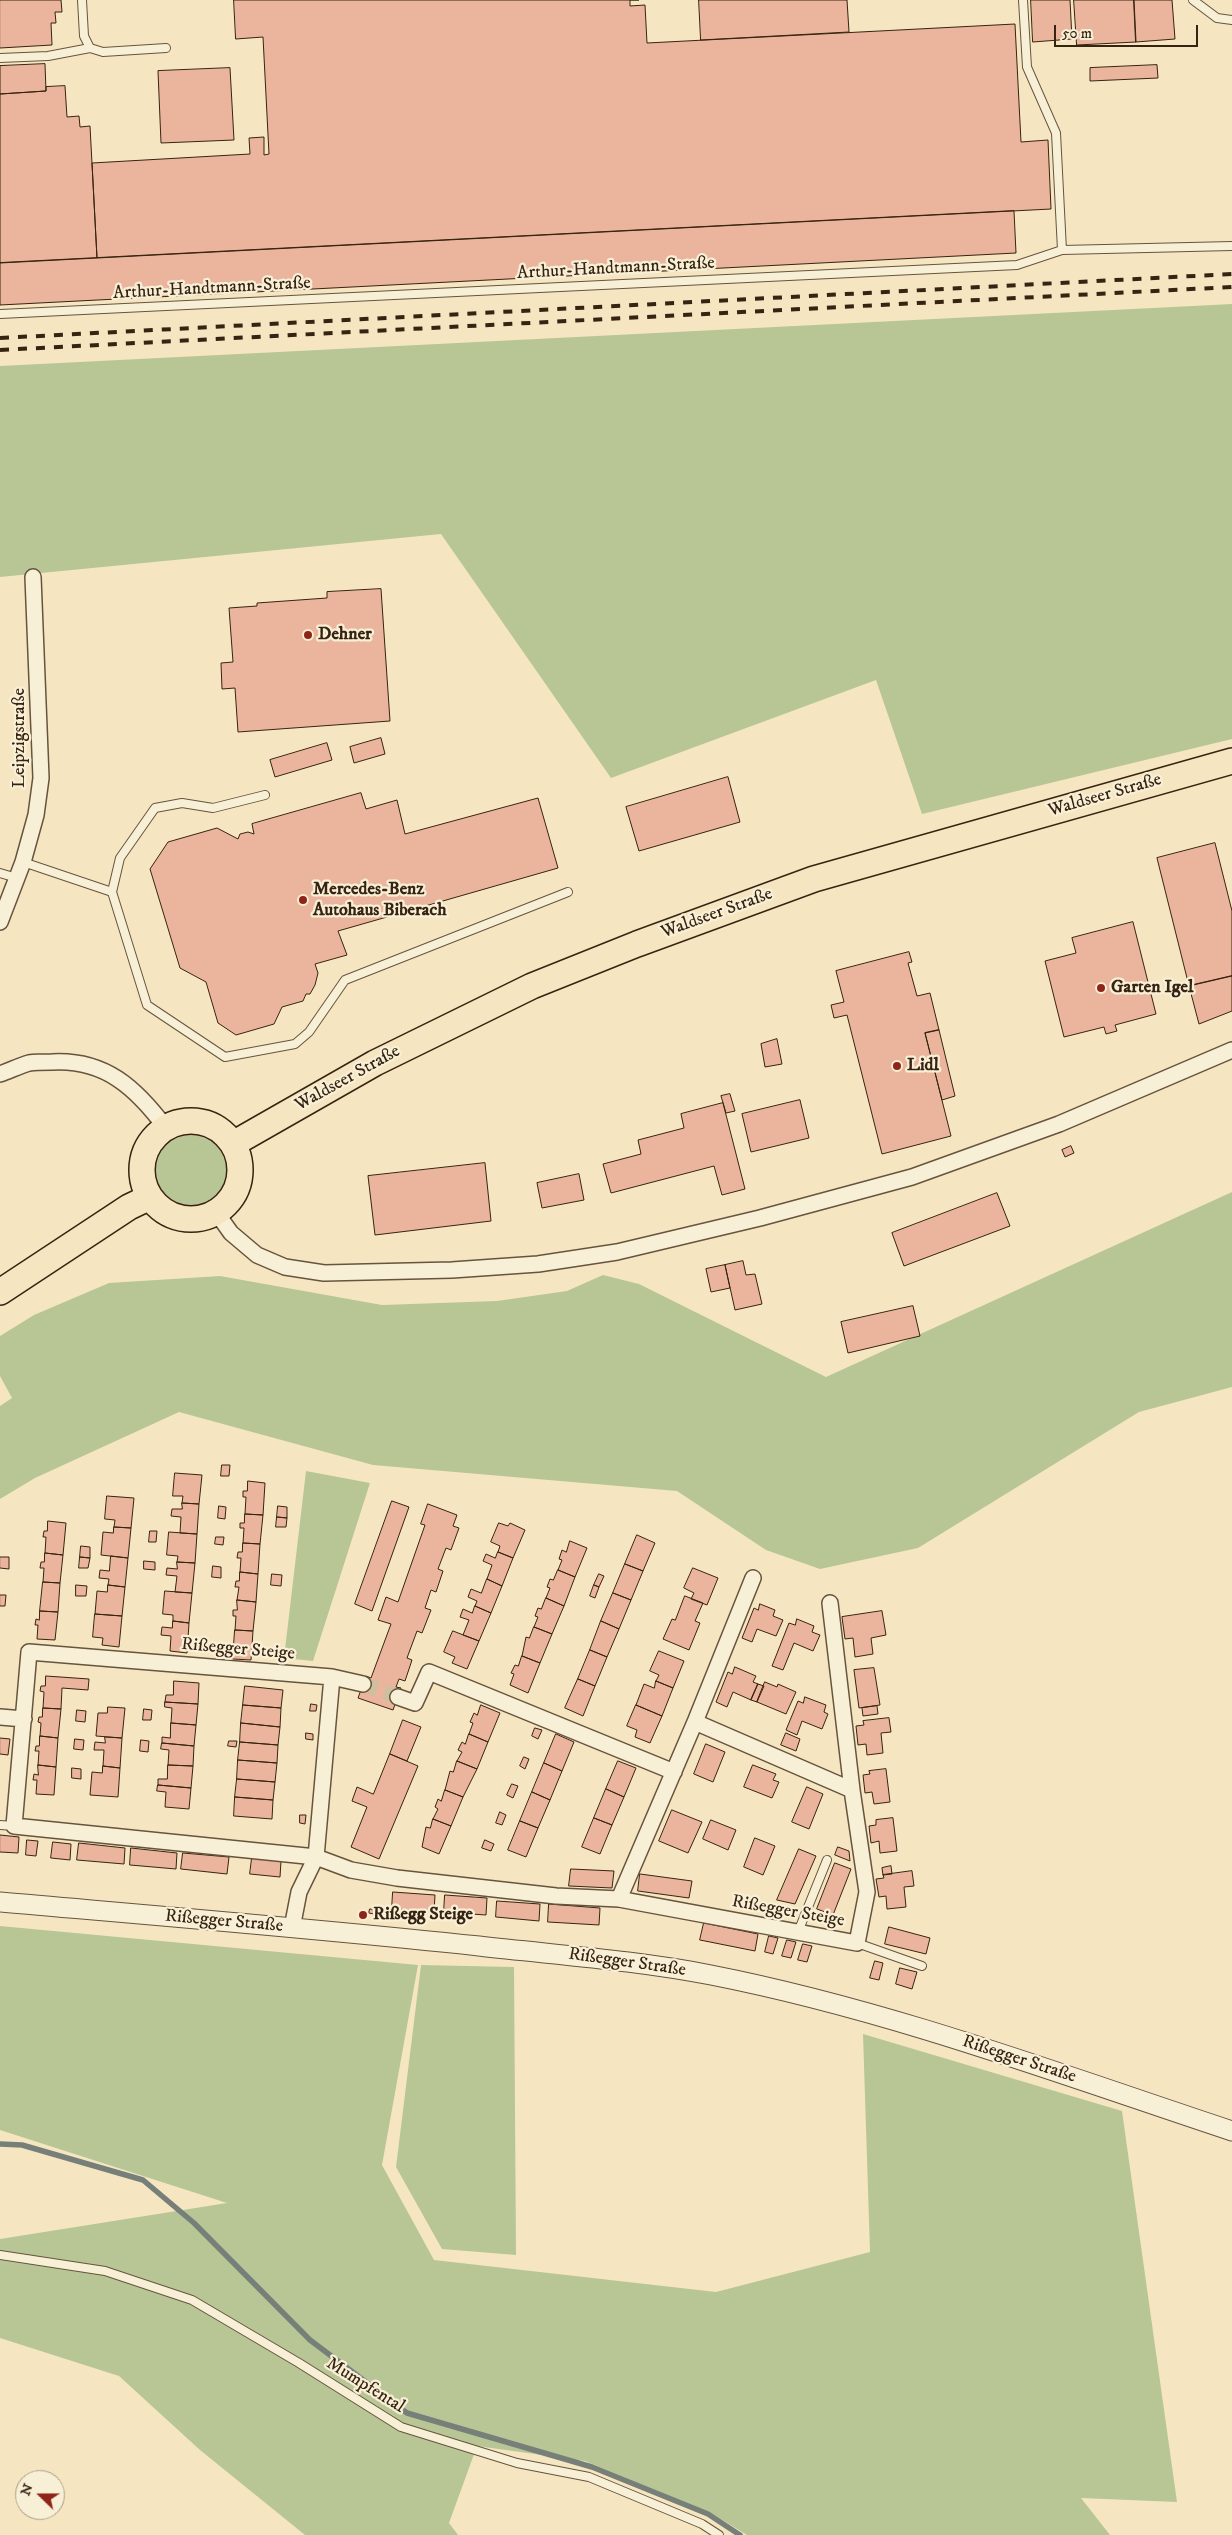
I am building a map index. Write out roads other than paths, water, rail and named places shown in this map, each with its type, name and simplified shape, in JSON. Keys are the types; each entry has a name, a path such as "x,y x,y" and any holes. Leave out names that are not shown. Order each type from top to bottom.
{"main road":[{"name":"Waldseer Straße","path":"233,1144 374,1063 532,986 638,944 814,878 1232,761"},
{"path":"184,1121 200,1121 215,1126 233,1144 237,1150 241,1166 239,1183 233,1198 216,1212 207,1217 191,1220 175,1217 160,1209 150,1197 143,1182 142,1166 146,1150 155,1136 166,1128 184,1121"},
{"path":"0,1292 105,1223 150,1197"}],"street":[{"name":"Leipzigstraße","path":"0,922 23,862 36,815 41,778 33,577"},
{"path":"216,1212 231,1233 257,1255 285,1266 324,1273 452,1270 538,1264 617,1252 760,1218 912,1177 1059,1124 1232,1050"},
{"path":"0,1074 29,1063 72,1061 93,1066 114,1076 129,1088 150,1106 166,1128"},
{"path":"619,1899 695,1722 753,1578"},
{"name":"Rißegger Steige","path":"332,1677 29,1652 24,1719 7,1826 316,1857 351,1870 396,1878 556,1896 619,1899 857,1943 866,1892 830,1602"},
{"path":"398,1696 415,1703 429,1672 674,1772"},
{"path":"292,1928 299,1892 316,1857 332,1677 363,1684"},
{"path":"0,1717 24,1719"},
{"path":"695,1722 852,1790"},
{"name":"Rißegger Straße","path":"0,1902 633,1961 712,1975 839,2005 948,2037 1232,2132"}],"lane":[{"path":"82,0 84,36 90,48"},
{"path":"1023,0 1027,67 1056,133 1062,250"},
{"path":"1193,0 1217,18 1232,20"},
{"path":"0,58 48,56 90,48 103,52 166,48"},
{"name":"Arthur-Handtmann-Straße","path":"0,314 1018,264 1062,250 1232,246"},
{"path":"265,795 213,808 182,803 155,808 120,858 112,892 147,1005 225,1057 295,1044 309,1032 345,980 568,892"},
{"path":"23,862 112,892"},
{"path":"0,873 17,878"},
{"path":"798,1932 828,1860"},
{"path":"857,1943 922,1966"},
{"name":"Mumpfental","path":"0,2255 106,2271 192,2300 299,2363 401,2427 517,2463 589,2477 702,2524 719,2535"}],"waterway":[{"path":"0,2144 22,2145 143,2180 194,2223 310,2340 407,2413 592,2467 708,2514 740,2535"}],"tunnel":[{"path":"363,1684 398,1697"}],"railway":[{"path":"0,338 1232,274"},
{"path":"0,350 1232,287"}],"place":[{"name":"Dehner","path":"308,635"},
{"name":"Mercedes-Benz Autohaus Biberach","path":"303,900"},
{"name":"Garten Igel","path":"1101,988"},
{"name":"Lidl","path":"897,1066"},
{"name":"Rißegg Steige","path":"363,1915"}]}
